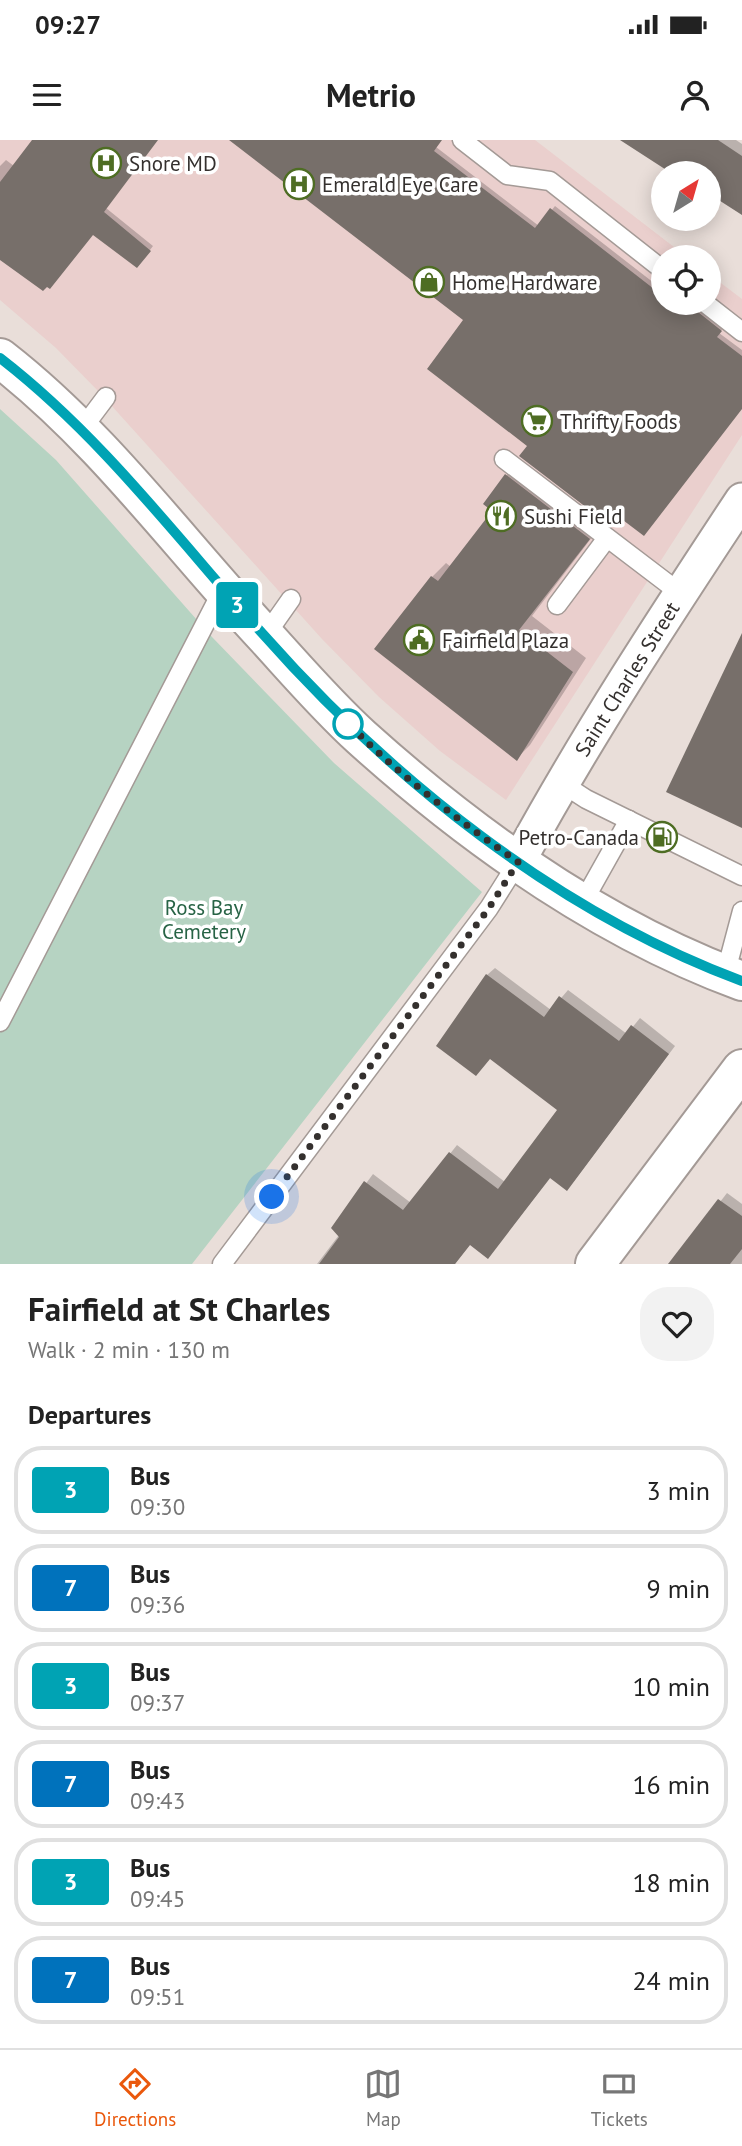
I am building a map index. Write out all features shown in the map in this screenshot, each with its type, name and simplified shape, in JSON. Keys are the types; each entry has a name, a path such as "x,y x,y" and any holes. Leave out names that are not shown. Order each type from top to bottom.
{"street":[{"path":"0,358 82,429 265,636 360,736 518,862 671,951 734,978"},
{"name":"Saint Charles Street","path":"518,862 562,784 680,593 742,500"},
{"path":"595,1264 742,1069"}],"lane":[{"path":"462,140 507,175 550,181 651,261"},
{"path":"720,315 742,332"},
{"path":"82,429 106,397"},
{"path":"504,459 680,593"},
{"path":"557,605 607,538"},
{"path":"0,1022 223,589"},
{"path":"265,636 291,599"},
{"path":"562,784 742,876"},
{"path":"583,902 628,820"},
{"path":"222,1264 489,908 518,862"},
{"path":"734,978 742,911"}],"shaded area":[{"path":"0,140 535,140 671,245 651,245 651,315 721,315 721,283 742,299 742,435 506,800 440,751 379,697 322,639 101,394 56,348 0,300"}],"green space":[{"name":"Ross Bay Cemetery","path":"0,409 56,460 212,637 334,763 482,892 192,1264 0,1264"}],"building":[{"path":"32,140 158,140 104,212 151,251 137,268 93,235 50,289 47,287 43,291 0,260 0,182"},
{"path":"229,140 442,140 434,151 535,228 550,208 651,287 651,315 702,315 722,331 717,337 742,356 742,409 644,536 611,511 604,521 519,456 527,446 427,369 463,320"},
{"path":"620,140 718,140 742,156 742,215 721,202 721,161 652,161"},
{"path":"505,474 590,539 519,630 573,672 517,761 374,649 431,576 438,581 492,511 483,504"},
{"path":"742,633 742,828 666,792"},
{"path":"486,974 544,1017 559,996 619,1041 631,1025 669,1054 567,1191 550,1178 488,1259 470,1245 455,1264 319,1264 339,1237 331,1228 364,1181 403,1210 449,1152 498,1189 557,1110 490,1059 476,1076 436,1046"},
{"path":"718,1199 742,1216 742,1249 730,1264 668,1264"}],"bus line":[{"name":"3","path":"0,358 82,429 265,636 360,736 518,862 671,951 742,981"}],"place":[{"name":"Snore MD","path":"106,163"},
{"name":"Emerald Eye Care","path":"299,184"},
{"name":"Home Hardware","path":"429,282"},
{"name":"Thrifty Foods","path":"537,421"},
{"name":"Sushi Field","path":"501,516"},
{"name":"Fairfield Plaza","path":"419,640"},
{"name":"Petro-Canada","path":"662,837"}],"route":[{"path":"272,1197 489,908 518,862 360,736 341,716 348,724"}]}
